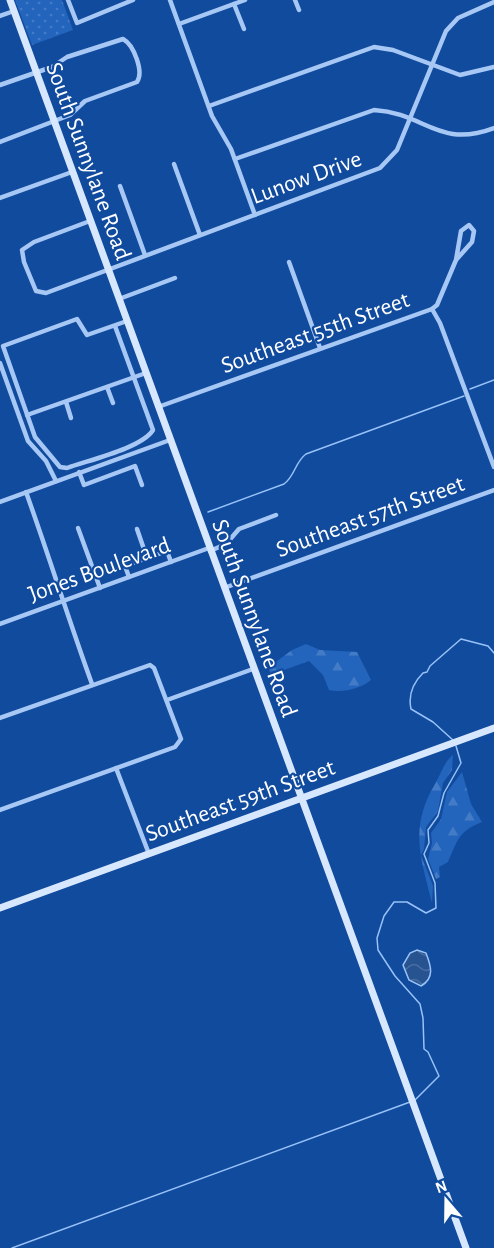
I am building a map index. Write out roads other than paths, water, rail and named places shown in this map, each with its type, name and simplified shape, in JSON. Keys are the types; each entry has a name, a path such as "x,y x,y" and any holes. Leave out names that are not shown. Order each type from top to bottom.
{"main road":[{"name":"South Sunnylane Road","path":"10,0 466,1248"},
{"name":"Southeast 59th Street","path":"0,908 494,728"}],"street":[{"path":"68,0 77,23 133,0"},
{"path":"170,0 209,106 235,159 255,215"},
{"path":"179,24 245,0"},
{"path":"295,0 299,10"},
{"name":"Lunow Drive","path":"90,221 34,242 22,250 36,291 46,293 380,168 394,156 432,65 452,24 485,3 494,2"},
{"path":"234,4 244,29"},
{"path":"0,16 14,11"},
{"path":"0,85 118,39 128,41 140,73 137,82 85,101 70,115 0,142"},
{"path":"209,106 374,47 393,50 465,75 494,66"},
{"path":"235,159 369,111 383,111 453,136 472,136 494,128"},
{"path":"174,164 200,235"},
{"path":"0,198 72,172"},
{"path":"120,186 145,255"},
{"name":"Southeast 55th Street","path":"158,407 432,309 438,305 456,260 461,231 469,225 474,231 474,239 456,260"},
{"path":"289,262 320,348"},
{"path":"119,299 175,279"},
{"path":"432,309 440,323 494,467"},
{"path":"115,326 153,430 148,437 131,445 67,468 60,467 38,444 3,346 77,319 87,335 127,321"},
{"path":"0,363 28,441 46,461 56,481"},
{"path":"27,415 146,373"},
{"path":"107,387 113,403"},
{"path":"66,402 71,418"},
{"path":"0,502 170,440"},
{"path":"131,445 131,454 142,485"},
{"path":"84,462 87,470"},
{"path":"79,472 84,485 135,466"},
{"name":"Southeast 57th Street","path":"224,588 494,490"},
{"path":"26,492 92,684"},
{"name":"Jones Boulevard","path":"0,624 226,544 238,529 276,515"},
{"path":"78,528 99,588"},
{"path":"137,529 147,558"},
{"path":"129,577 125,566 147,558 167,551 171,562"},
{"path":"0,718 150,665 154,668 167,700 181,742 176,747 0,810"},
{"path":"167,700 253,669"},
{"path":"116,768 149,854"}],"water":[{"path":"417,950 426,953 430,967 430,975 421,986 409,980 403,965 410,953"}],"waterway":[{"path":"470,389 494,380"},
{"path":"208,512 284,484 306,454 464,396"},
{"path":"454,741 433,722 411,709 410,699 414,685 430,666 461,639 488,646 494,653"},
{"path":"415,1100 439,1076 428,1052 424,1049 420,1004 395,976 378,950 377,938 384,916 394,902 407,902 426,913 436,908 435,883 424,854 429,843 428,830 438,816 444,793 461,763 456,746"},
{"path":"12,1248 410,1102"}]}
